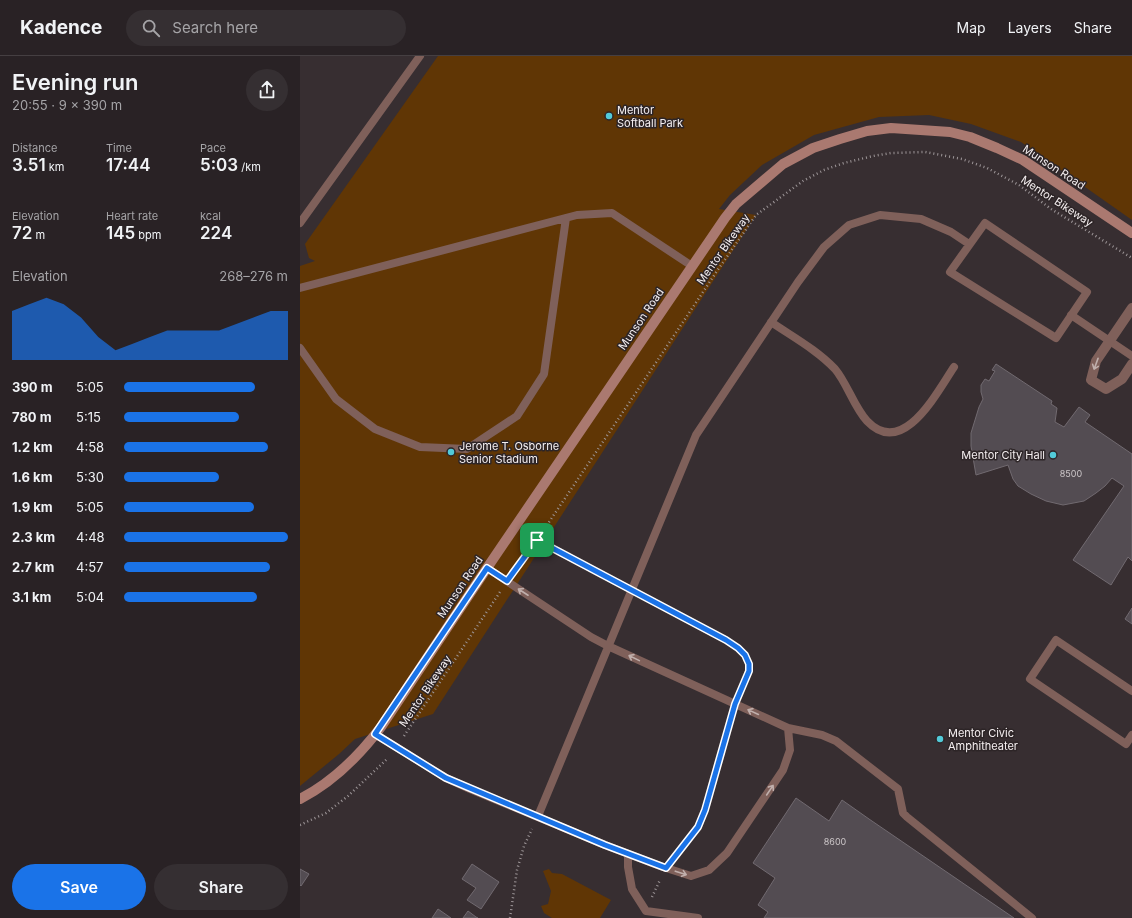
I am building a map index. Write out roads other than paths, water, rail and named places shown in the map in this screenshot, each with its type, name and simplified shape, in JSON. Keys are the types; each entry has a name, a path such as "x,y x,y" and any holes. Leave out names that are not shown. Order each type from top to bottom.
{"street":[{"name":"Munson Road","path":"300,799 324,784 341,770 358,754 375,734 692,266 736,204 783,164 813,148 867,131 891,128 950,132 970,137 1023,160 1132,233"},
{"path":"1132,308 1096,361 1092,380 1106,389 1122,379 1132,364"}],"lane":[{"path":"300,223 420,56"},
{"path":"300,288 577,215 612,213 692,266"},
{"path":"538,816 696,436 771,322 824,248 849,225 880,215 921,219 951,232 969,244"},
{"path":"300,348 336,399 375,429 420,447 467,449 517,416 544,374 566,218"},
{"path":"985,223 1087,292 1071,315 1056,338 950,272 985,223"},
{"path":"1071,315 1132,356"},
{"path":"771,322 818,354 836,370 866,421 876,429 888,434 896,432 914,423 954,367"},
{"path":"487,568 608,646 788,728 822,735 836,741 898,789 903,813 907,817 1032,918"},
{"path":"1132,691 1056,640 1030,679 1126,744 1132,735"},
{"path":"375,734 446,778 628,854 691,876 709,870 727,852 783,770 790,750 788,728"},
{"path":"628,854 628,867 632,889 646,911 698,918"}],"place":[{"name":"Mentor Softball Park","path":"609,116"},
{"name":"Jerome T. Osborne Senior Stadium","path":"451,452"},
{"name":"Mentor City Hall","path":"1053,455"},
{"name":"Mentor Civic Amphitheater","path":"940,739"}]}
